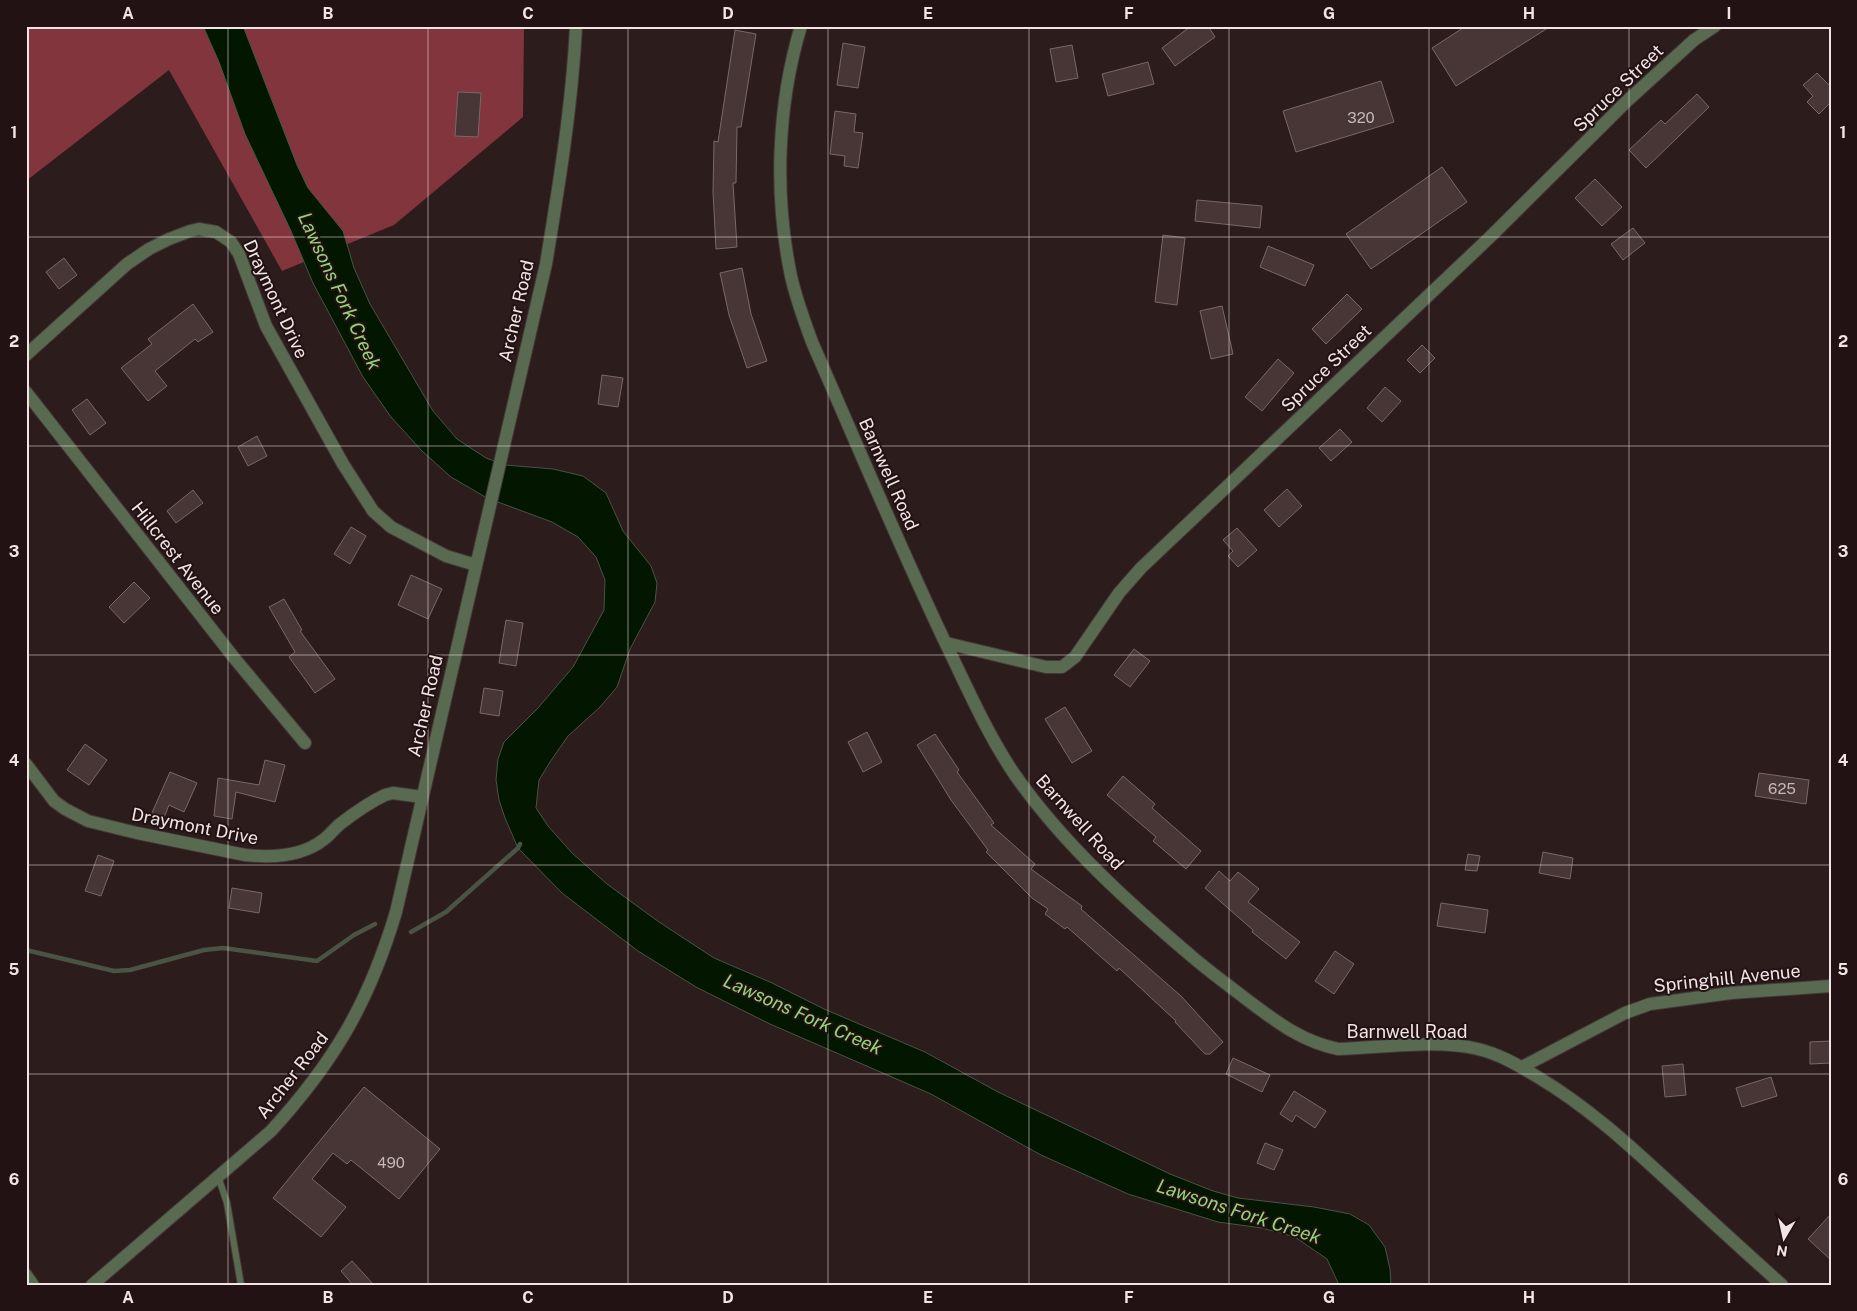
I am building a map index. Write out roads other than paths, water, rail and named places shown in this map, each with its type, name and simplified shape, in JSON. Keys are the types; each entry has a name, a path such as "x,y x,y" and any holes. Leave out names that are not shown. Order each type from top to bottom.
{"street":[{"name":"Archer Road","path":"92,1285 271,1131 295,1104 328,1061 356,1015 372,983 396,912 546,264 562,169 574,74 576,26"},
{"name":"Barnwell Road","path":"801,26 789,75 781,153 784,232 792,278 812,342 916,581 996,744 1036,802 1108,880 1162,931 1212,974 1281,1025 1313,1042 1338,1049 1454,1045 1496,1055 1522,1067 1594,1116 1655,1168 1782,1285"},
{"name":"Spruce Street","path":"946,643 1046,667 1062,667 1070,663 1083,647 1119,592 1158,551 1489,238 1628,101 1694,40 1716,26"},
{"name":"Draymont Drive","path":"26,355 127,264 149,249 169,238 190,231 199,229 216,232 231,242 239,254 250,287 270,334 343,464 373,510 391,527 446,556 476,565"},
{"name":"Hillcrest Avenue","path":"26,392 235,659 306,743"},
{"name":"Draymont Drive","path":"26,764 54,801 88,821 137,834 264,857 294,854 309,848 322,841 340,824 385,795 393,793 422,797"},
{"name":"Springhill Avenue","path":"1522,1067 1625,1013 1650,1004 1731,993 1831,986"},
{"path":"26,1275 33,1285"}],"lane":[{"path":"218,1176 228,1203 241,1285"}],"water":[{"name":"Lawsons Fork Creek","path":"203,26 243,26 297,165 308,188 343,231 354,268 370,304 433,411 457,439 486,458 505,465 553,469 583,476 606,493 623,531 651,566 657,583 655,602 630,649 617,687 600,707 568,736 539,780 536,808 548,826 572,853 607,884 659,922 714,958 772,983 824,1009 925,1052 998,1092 1170,1174 1213,1191 1238,1198 1314,1207 1350,1214 1369,1225 1385,1247 1390,1269 1391,1285 1339,1285 1327,1259 1295,1237 1262,1228 1218,1222 1128,1194 1041,1155 931,1094 770,1024 696,987 638,951 562,893 518,848 499,800 496,780 498,759 504,742 538,708 573,667 604,610 605,580 596,557 578,537 552,522 487,498 451,477 422,451 391,417 363,377 313,283 291,231 245,134 219,62"}],"waterway":[{"path":"411,932 446,912 518,848 520,844"},
{"path":"26,950 114,971 130,970 204,950 223,948 317,961 354,935 375,924"}]}
